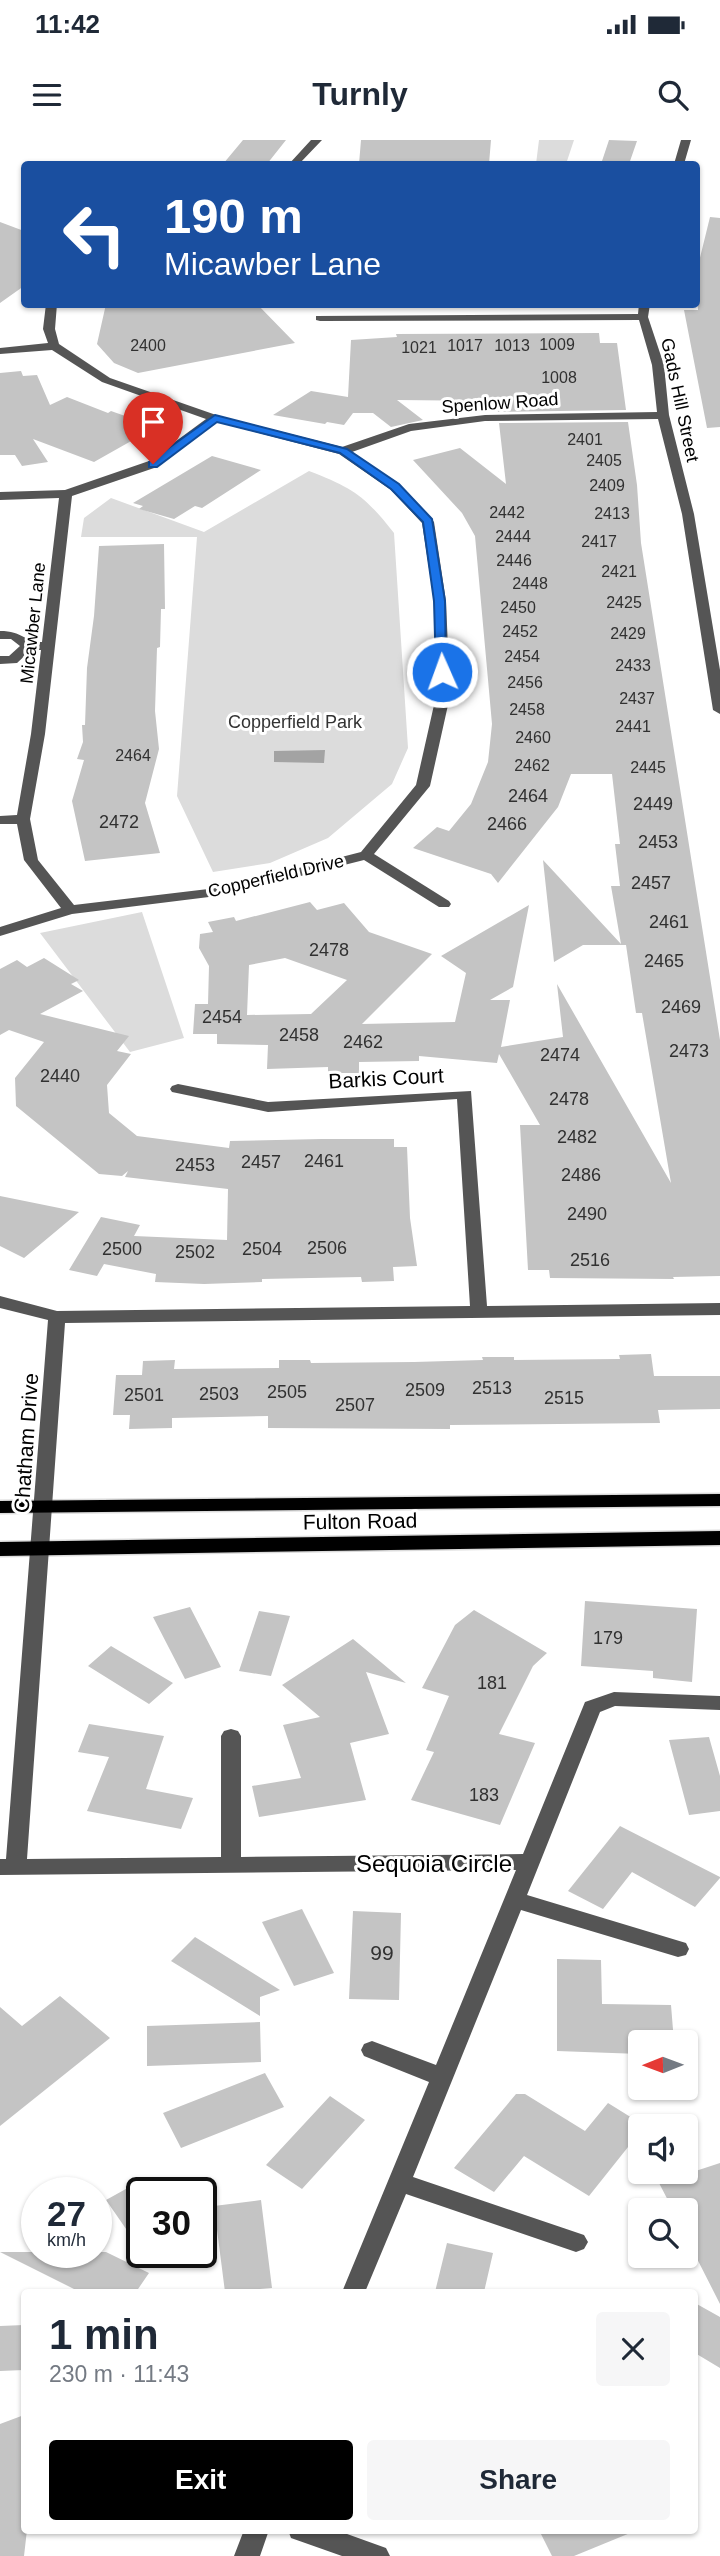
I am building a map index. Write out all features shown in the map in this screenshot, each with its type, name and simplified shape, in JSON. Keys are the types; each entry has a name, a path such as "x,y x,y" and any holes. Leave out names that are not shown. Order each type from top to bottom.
{"main road":[{"name":"Fulton Road","path":"0,1507 720,1500"},
{"name":"Fulton Road","path":"0,1549 720,1538"}],"street":[{"path":"296,161 317,140"},
{"path":"680,161 686,140"},
{"path":"0,351 54,346 49,329 52,308"},
{"path":"320,318 644,311"},
{"name":"Gads Hill Street","path":"644,311 658,365 663,415 688,514 720,710"},
{"name":"Copperfield Drive","path":"0,932 70,910 225,891 366,855 423,786 443,696 440,601 428,522 395,487 344,451 215,418 106,380 54,346"},
{"name":"Spenlow Road","path":"344,451 410,428 485,418 663,415"},
{"path":"0,496 66,494 153,464 215,418"},
{"name":"Micawber Lane","path":"66,494 38,734 23,819 31,860 70,910"},
{"path":"0,635 14,635 28,646 49,646"},
{"path":"0,660 12,660 22,655 28,646"},
{"path":"0,820 23,819"},
{"path":"366,855 444,904"},
{"name":"Barkis Court","path":"178,1089 268,1107 465,1094 479,1311"},
{"path":"0,1301 57,1317 720,1309"},
{"name":"Chatham Drive","path":"8,1867 44,1507 57,1317"},
{"path":"530,1862 592,1707 614,1699 720,1703"},
{"path":"231,1736 231,1865"},
{"name":"Sequoia Circle","path":"8,1867 530,1862 355,2289"},
{"path":"515,1900 678,1949"},
{"path":"372,2050 442,2077"},
{"path":"399,2182 576,2242"},
{"path":"247,2556 255,2534"},
{"path":"312,2534 377,2556"}],"green space":[{"path":"539,140 574,140 567,161 536,161"},
{"name":"Copperfield Park","path":"309,471 357,494 394,533 408,748 392,784 328,838 270,863 213,872 177,796 197,537 81,537 84,518 111,498 204,532"},
{"path":"142,912 184,1038 130,1052 40,933"}],"shaded area":[{"path":"325,750 324,763 274,762 274,751"}],"building":[{"path":"243,140 286,140 269,161 226,161"},
{"path":"361,140 491,140 489,161 359,161"},
{"path":"609,140 637,141 630,161 602,161"},
{"path":"710,217 720,218 720,427 707,428 684,310 700,308 700,258"},
{"path":"0,222 21,230 21,288 0,303"},
{"path":"105,308 261,308 295,343 138,373 114,363 97,344"},
{"path":"599,333 600,343 617,343 626,410 498,412 496,401 397,400 423,420 391,427 373,413 353,413 344,425 273,415 311,391 348,397 351,340 397,337 396,334"},
{"path":"21,371 23,376 37,375 50,405 67,397 156,427 94,462 33,439 48,462 22,466 15,455 0,455 0,373"},
{"path":"628,422 637,485 641,543 720,1040 720,1276 673,1277 674,1279 550,1278 549,1270 528,1270 520,1125 540,1125 499,1054 497,1063 419,1056 419,1061 359,1062 359,1073 328,1073 328,1067 267,1069 268,1045 217,1044 217,1034 193,1034 195,1004 208,1004 209,966 199,948 200,934 213,932 208,922 234,917 236,921 310,902 317,910 344,903 369,932 432,954 362,1024 455,1022 466,973 441,956 529,905 513,987 490,1000 510,1000 501,1047 563,1037 557,984 671,1183 642,1013 636,1013 626,945 583,945 554,962 543,860 621,944 611,886 620,886 615,844 620,844 612,774 571,774 558,807 498,883 491,874 413,848 437,827 449,831 471,804 488,762 492,724 475,536 462,513 413,460 460,448 506,484 499,423","holes":["285,958 347,980 311,1014 247,1015 249,965"]},
{"path":"212,456 261,470 202,508 195,506 174,519 139,509 143,506 133,503"},
{"path":"164,544 165,609 161,609 160,647 157,648 155,711 159,749 145,803 160,853 85,861 72,801 84,760 77,759 83,742 82,725 85,725 87,668 99,546"},
{"path":"44,958 79,980 71,984 83,991 40,1014 129,1036 117,1051 131,1054 107,1085 109,1113 137,1136 229,1148 230,1141 322,1139 394,1139 394,1147 407,1147 410,1218 417,1266 393,1267 394,1281 362,1282 361,1277 262,1279 262,1282 204,1284 155,1282 156,1274 104,1264 97,1276 69,1270 101,1217 140,1225 134,1236 227,1240 228,1189 125,1177 128,1171 122,1176 99,1174 16,1106 15,1078 44,1042 9,1030 0,1035 0,969 17,960 27,967"},
{"path":"0,1196 79,1212 24,1258 0,1246"},
{"path":"651,1354 654,1376 720,1376 720,1409 658,1410 660,1423 450,1425 450,1429 268,1428 268,1416 172,1418 172,1428 129,1429 130,1415 113,1415 116,1375 142,1375 143,1361 175,1360 174,1369 279,1368 279,1360 310,1360 311,1363 483,1360 482,1357 514,1357 514,1360 620,1359 619,1355"},
{"path":"585,1601 697,1609 692,1682 653,1678 653,1671 581,1666"},
{"path":"190,1607 221,1667 185,1679 153,1617"},
{"path":"474,1610 547,1653 533,1666 499,1734 535,1743 500,1825 411,1800 434,1752 426,1750 449,1696 422,1688 455,1625"},
{"path":"259,1611 290,1616 271,1676 239,1671"},
{"path":"353,1639 406,1683 366,1672 389,1734 350,1743 366,1800 259,1817 252,1786 301,1778 283,1725 320,1717 282,1685"},
{"path":"111,1646 173,1683 149,1704 88,1666"},
{"path":"89,1724 164,1736 146,1789 193,1798 181,1829 87,1811 109,1757 78,1752"},
{"path":"709,1737 720,1776 720,1811 689,1815 669,1740"},
{"path":"620,1826 720,1878 695,1907 632,1872 603,1909 568,1891"},
{"path":"302,1909 334,1973 294,1986 262,1922"},
{"path":"353,1911 401,1913 399,2000 349,1999"},
{"path":"195,1937 280,1990 260,1997 260,2016 171,1961"},
{"path":"557,1959 601,1960 602,2004 671,2005 673,2030 628,2030 628,2054 557,2051"},
{"path":"60,1996 110,2038 0,2126 0,2007 22,2026"},
{"path":"260,2022 261,2062 147,2066 147,2026"},
{"path":"265,2073 284,2107 181,2148 163,2113"},
{"path":"516,2094 525,2094 585,2131 608,2103 628,2115 628,2147 589,2196 524,2156 494,2192 454,2168"},
{"path":"330,2096 365,2120 302,2189 266,2165"},
{"path":"720,2163 720,2304 698,2261 698,2198 667,2198 660,2184 698,2184 698,2170"},
{"path":"126,2189 126,2229 112,2209 112,2197"},
{"path":"261,2200 272,2288 225,2289 217,2229 217,2206"},
{"path":"447,2243 493,2253 485,2289 436,2289"},
{"path":"0,2252 21,2252 21,2262"},
{"path":"112,2255 126,2262 126,2268 139,2268 149,2273 138,2289 74,2289 32,2268 112,2268"},
{"path":"698,2305 720,2317 720,2368 698,2355"},
{"path":"21,2325 21,2370 0,2371 0,2326"},
{"path":"21,2416 21,2534 27,2534 24,2556 0,2556 0,2424"},
{"path":"541,2534 628,2534 574,2556 552,2556"}],"route":[{"path":"153,464 215,418 344,451 395,487 428,522 440,601 442,672"}]}
